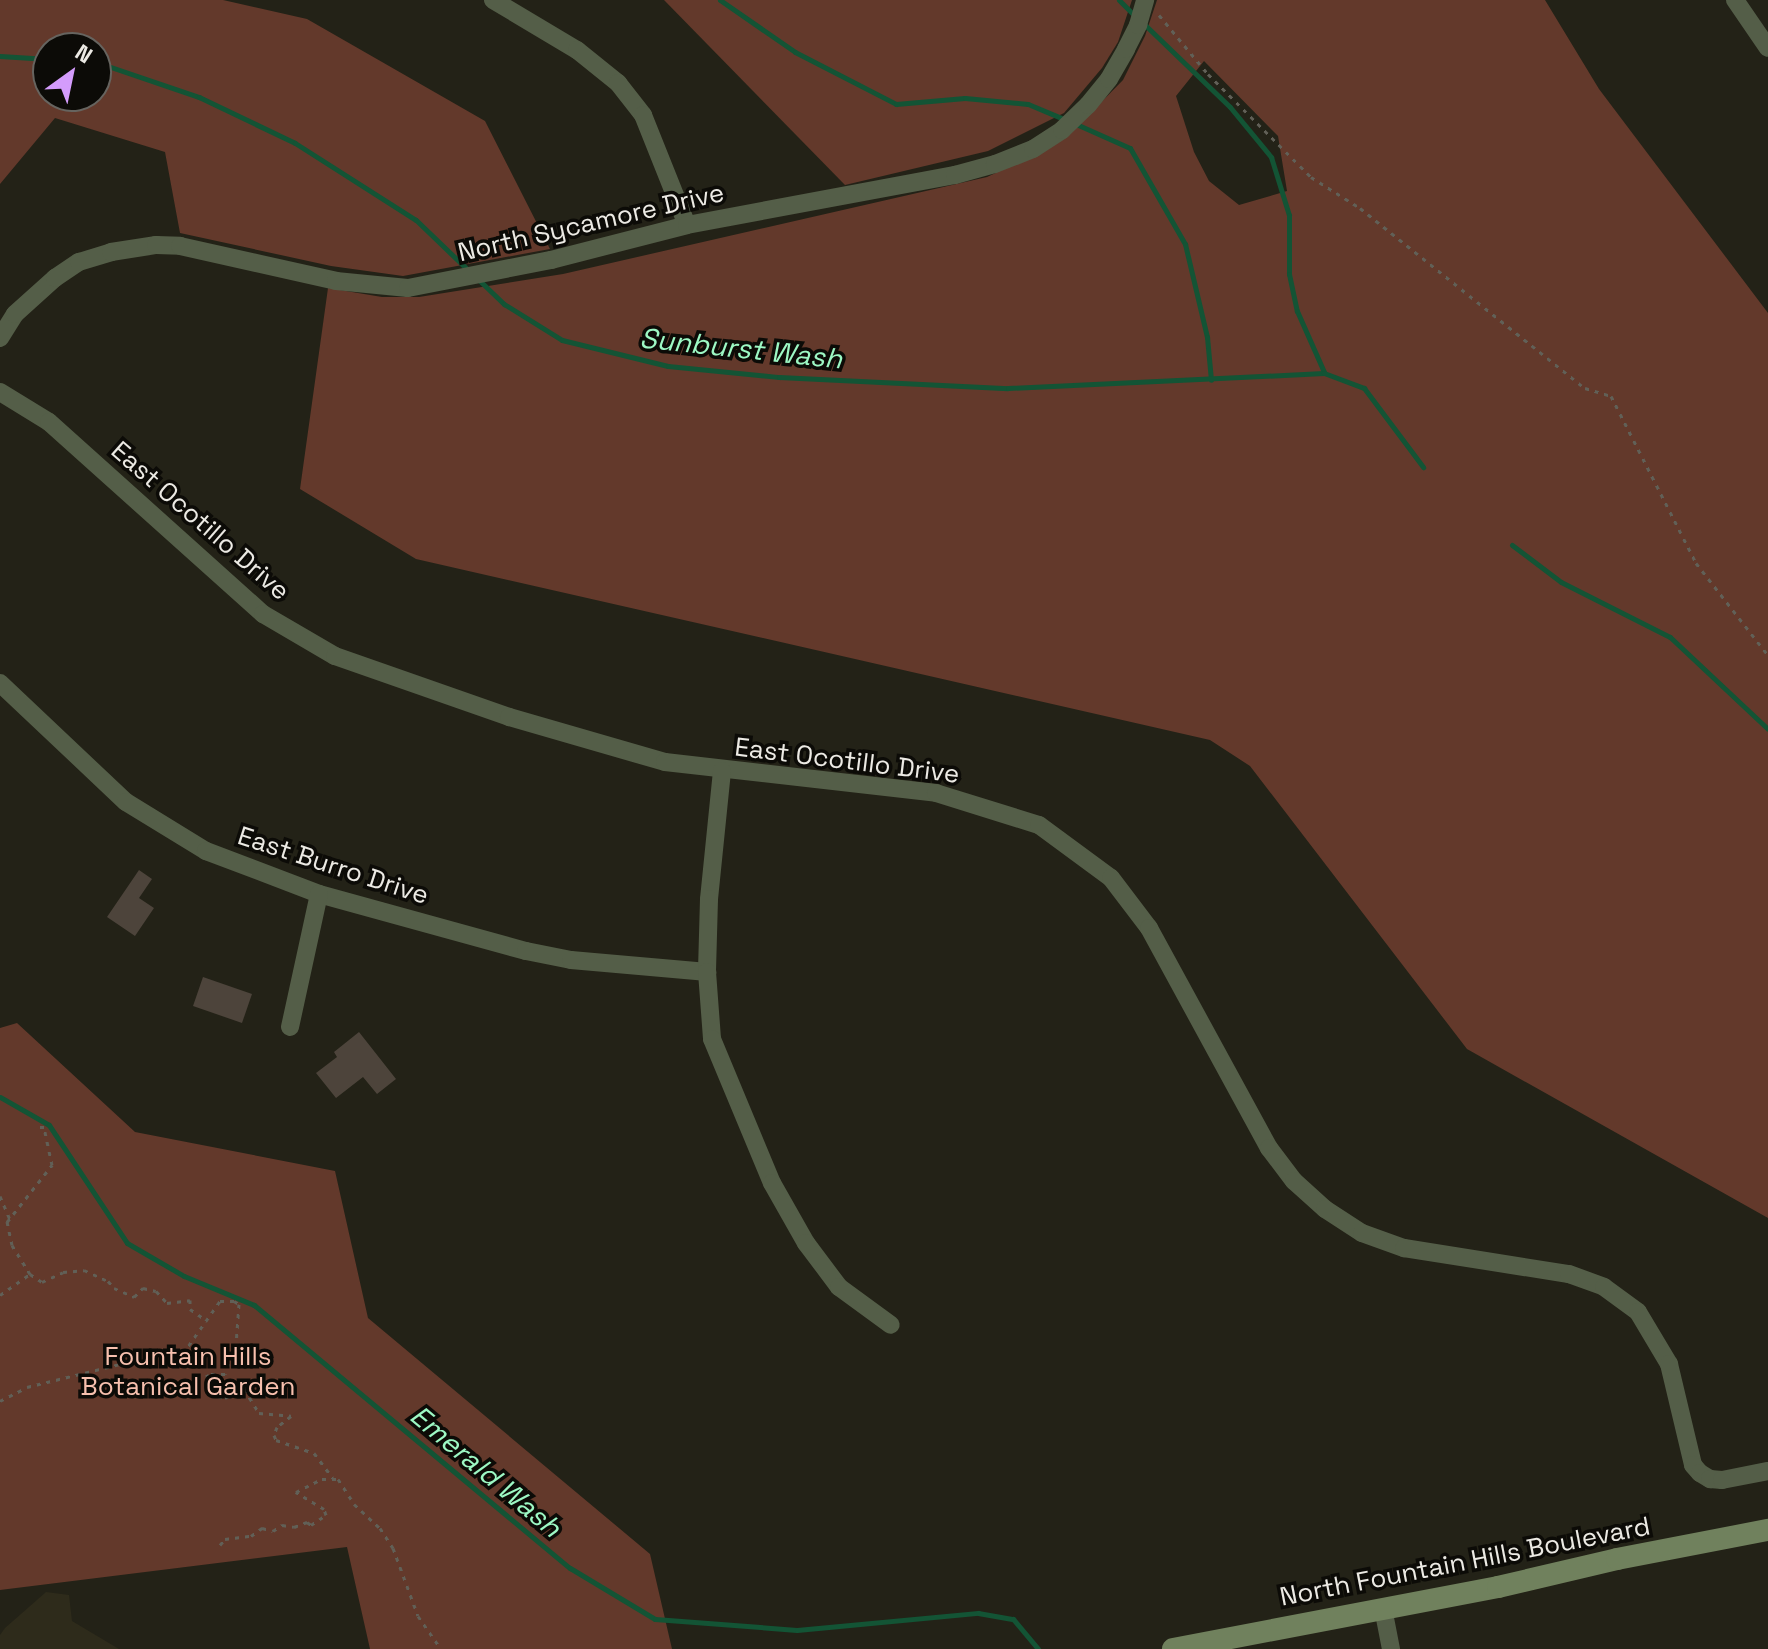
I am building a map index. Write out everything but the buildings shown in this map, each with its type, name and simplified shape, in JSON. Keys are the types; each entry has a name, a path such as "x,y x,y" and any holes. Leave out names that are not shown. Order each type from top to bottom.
{"main road":[{"name":"North Fountain Hills Boulevard","path":"1173,1649 1498,1587 1768,1530"}],"street":[{"path":"493,0 577,50 618,83 643,115 687,225"},
{"path":"1735,0 1768,48"},
{"name":"North Sycamore Drive","path":"0,338 15,314 55,278 79,262 111,252 156,245 192,248 336,281 408,288 551,260 687,225 955,175 1033,149 1062,130 1109,79 1150,5"},
{"name":"East Ocotillo Drive","path":"0,392 49,422 263,614 321,649 364,668 509,717 665,762 722,771 936,793 1039,825 1111,878 1149,928 1269,1148 1294,1181 1325,1209 1362,1233 1404,1248 1569,1274 1604,1287 1638,1312 1669,1364 1693,1465 1700,1473 1710,1479 1722,1480 1768,1471"},
{"name":"East Burro Drive","path":"0,683 126,802 206,851 319,894 526,951 571,960 707,972"},
{"path":"722,771 709,899 707,972 712,1039 772,1183 806,1243 839,1287 891,1325"},
{"path":"290,1027 319,894"},
{"path":"1383,1608 1391,1649"}],"path":[{"path":"1150,5 1208,74 1311,177 1360,208 1585,388 1611,396 1696,563 1768,655"},
{"path":"10,1219 52,1165 44,1127 34,1127"},
{"path":"0,1196 10,1219 12,1245 30,1274 42,1282 63,1272 84,1270 134,1297 143,1288 156,1291 167,1303 190,1300 190,1309 207,1321"},
{"path":"0,1295 30,1274"},
{"path":"0,1401 27,1387 160,1354 177,1362 220,1301 226,1299 239,1304 239,1333 230,1367 225,1374 207,1374 209,1394 225,1398 244,1389 259,1413 291,1416 277,1427 276,1440 314,1453 333,1478 346,1488 354,1504 380,1528 393,1548 418,1616 441,1649"},
{"path":"220,1545 225,1539 251,1536 262,1528 273,1531 282,1525 311,1525 326,1515 324,1509 296,1492 322,1479 333,1478"}],"shaded area":[{"path":"46,1592 69,1595 72,1621 119,1649 0,1649 0,1635 5,1628"}],"green space":[{"path":"0,0 223,0 307,19 485,121 550,249 403,276 331,266 180,233 165,152 55,118 0,184"},
{"path":"664,0 1132,0 1118,42 1102,68 1064,113 988,151 845,185"},
{"path":"1157,0 1545,0 1599,89 1768,313 1768,1218 1467,1049 1250,766 1210,740 416,559 300,489 328,288 382,297 419,297 563,274 987,177 1030,157 1073,131 1123,80 1145,36","holes":["1204,61 1278,136 1287,191 1239,205 1209,181 1194,152 1176,96"]},
{"name":"Fountain Hills Botanical Garden","path":"17,1023 135,1132 335,1171 368,1318 650,1554 672,1649 370,1649 347,1547 0,1590 0,1028"}],"waterway":[{"path":"720,0 795,52 896,104 965,98 1028,104 1066,120"},
{"path":"1119,0 1135,16"},
{"path":"1143,23 1230,107 1271,157 1289,215 1289,274 1297,311 1324,372"},
{"name":"Sunburst Wash","path":"0,56 32,58"},
{"name":"Sunburst Wash","path":"112,67 199,97 295,143 416,220 468,270"},
{"path":"1076,124 1130,148 1185,244 1207,337 1211,380"},
{"name":"Sunburst Wash","path":"479,280 504,304 562,340 668,366 779,377 1008,388 1324,373 1364,388 1423,467"},
{"path":"1512,545 1561,582 1670,637 1768,729"},
{"name":"Emerald Wash","path":"0,1097 49,1125 127,1243 184,1276 254,1305 570,1568 655,1619 797,1630 978,1613 1013,1619 1038,1649"}]}
